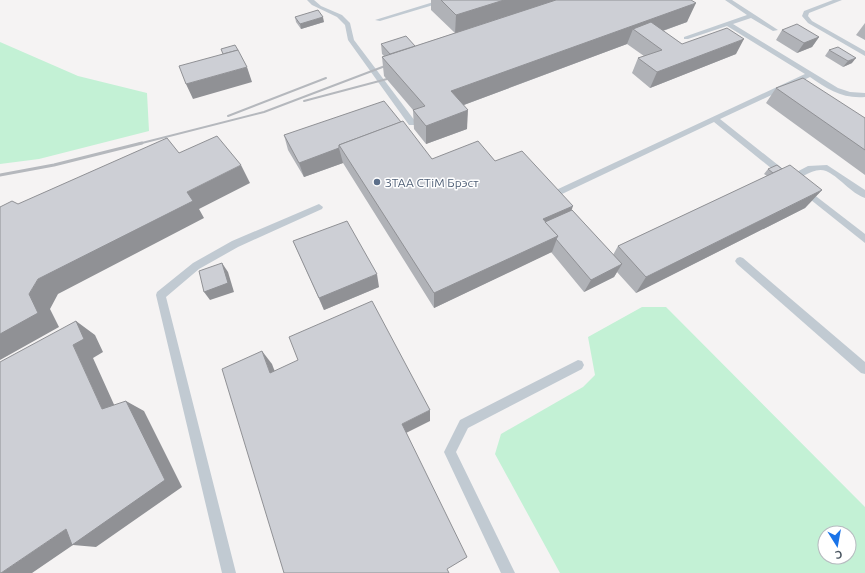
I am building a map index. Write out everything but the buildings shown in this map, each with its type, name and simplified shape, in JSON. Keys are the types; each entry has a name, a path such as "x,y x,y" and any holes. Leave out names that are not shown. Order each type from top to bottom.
{"lane":[{"path":"310,0 314,5 334,12 348,25 351,40 412,123"},
{"path":"378,20 447,0"},
{"path":"728,0 775,30"},
{"path":"839,0 806,12 805,16 810,22 865,54"},
{"path":"686,38 752,15"},
{"path":"729,24 836,91 845,94 865,95"},
{"path":"559,192 810,74"},
{"path":"715,119 865,239"},
{"path":"790,179 808,169 827,168 865,196"},
{"path":"229,573 161,295 196,266 235,244 319,207"},
{"path":"740,261 865,369"},
{"path":"508,573 450,452 464,424 578,365"}],"green space":[{"path":"0,42 78,76 147,93 149,131 39,159 0,164"},
{"path":"642,307 666,307 865,507 865,573 560,573 495,454 501,434 583,387 595,375 588,337"}],"railway":[{"path":"138,144 264,112 393,63"},
{"path":"228,116 326,78"},
{"path":"304,101 387,79"},
{"path":"138,144 142,143"},
{"path":"0,175 54,165 138,144"}],"place":[{"name":"ЗТАА СТіМ Брэст","path":"377,182"}]}
